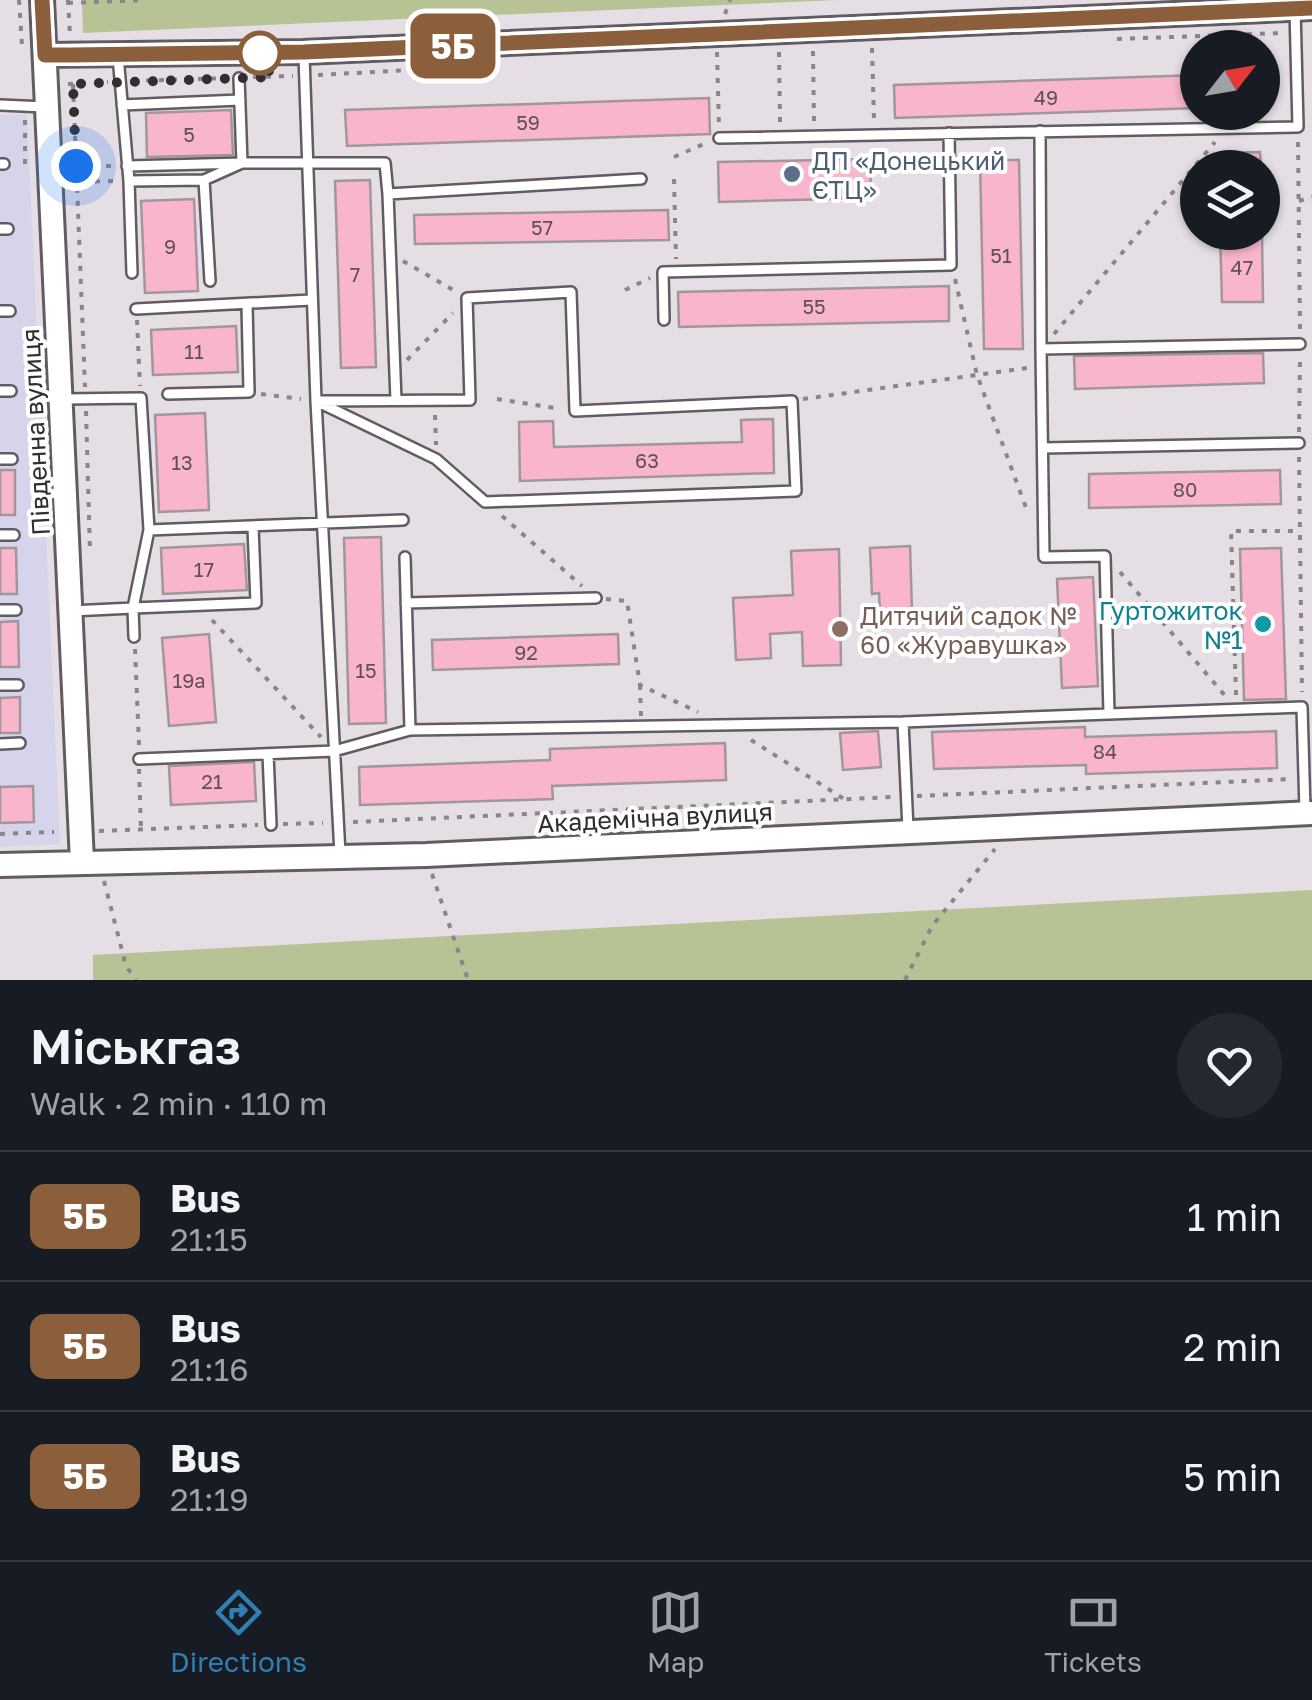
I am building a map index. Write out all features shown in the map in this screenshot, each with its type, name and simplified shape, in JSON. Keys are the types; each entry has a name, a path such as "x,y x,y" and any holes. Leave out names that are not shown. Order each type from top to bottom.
{"street":[{"name":"Південна вулиця","path":"42,0 45,55 36,106 51,182 70,611 91,862"},
{"path":"45,55 118,54 304,64 717,35 1304,8"},
{"name":"Академічна вулиця","path":"0,865 426,855 1308,813"}],"lane":[{"path":"1280,127 1298,127 1304,8"},
{"path":"118,54 132,273"},
{"path":"304,64 316,401 341,857"},
{"path":"239,78 242,163"},
{"path":"122,106 240,100"},
{"path":"0,106 36,106"},
{"path":"719,138 1180,128"},
{"path":"1040,131 1044,557 1106,556 1109,714"},
{"path":"664,320 663,272 951,265 950,134"},
{"path":"129,181 204,180 242,163"},
{"path":"127,166 385,163 396,400"},
{"path":"388,194 641,179"},
{"path":"204,180 210,281"},
{"path":"571,292 575,410 792,401 796,491 485,502 436,458 316,401 470,400 467,298 571,292"},
{"path":"136,309 312,300"},
{"path":"168,394 249,392 246,305"},
{"path":"1041,349 1300,344"},
{"path":"61,399 141,398 149,530 133,608 134,638"},
{"path":"1042,448 1299,443"},
{"path":"149,530 403,520"},
{"path":"70,611 256,604 253,527"},
{"path":"0,535 14,535"},
{"path":"404,557 410,730"},
{"path":"406,603 596,598"},
{"path":"0,610 16,610"},
{"path":"0,685 18,685"},
{"path":"139,759 334,751 410,730 904,722 1302,707 1308,813"},
{"path":"904,722 908,832"},
{"path":"0,744 20,743"},
{"path":"268,754 271,825"}],"path":[{"path":"19,0 22,45"},
{"path":"70,35 68,2 145,0"},
{"path":"674,157 719,138 717,35"},
{"path":"872,48 874,135"},
{"path":"813,50 814,136"},
{"path":"779,52 780,136"},
{"path":"64,84 239,78 304,64"},
{"path":"73,84 90,552"},
{"path":"25,165 36,106"},
{"path":"1298,127 1302,707"},
{"path":"1041,349 1225,130"},
{"path":"76,166 127,166"},
{"path":"674,179 676,272"},
{"path":"51,182 129,181"},
{"path":"1298,201 1312,198"},
{"path":"390,253 467,298 395,372"},
{"path":"951,265 978,375 1031,520"},
{"path":"625,290 663,272"},
{"path":"136,309 141,398"},
{"path":"792,401 1041,366"},
{"path":"249,392 316,401"},
{"path":"497,399 575,410"},
{"path":"435,400 436,458"},
{"path":"485,502 596,598 627,600 640,685 641,726"},
{"path":"1237,710 1231,531 1300,532"},
{"path":"1106,556 1237,710"},
{"path":"198,606 334,751"},
{"path":"134,638 140,830"},
{"path":"640,685 728,725 844,799"},
{"path":"99,831 1304,778"},
{"path":"905,980 932,926 1013,827"},
{"path":"0,834 54,832"},
{"path":"426,855 468,980"},
{"path":"91,862 126,966 136,980"}],"shaded area":[{"path":"27,114 60,844 0,847 0,115"}],"green space":[{"path":"82,0 837,0 83,33"},
{"path":"1312,890 1312,980 93,980 93,955"}],"building":[{"path":"1180,76 1180,109 895,118 894,85"},
{"path":"709,98 710,134 347,146 345,110"},
{"path":"231,110 233,155 147,157 146,113"},
{"path":"870,159 871,198 719,202 718,162"},
{"path":"980,160 1019,160 1023,349 984,349"},
{"path":"370,180 376,367 341,368 335,181"},
{"path":"194,199 198,291 145,293 141,201"},
{"path":"668,210 669,240 415,244 414,215"},
{"path":"1221,250 1262,250 1263,302 1222,302"},
{"path":"949,286 949,321 679,327 678,292"},
{"path":"236,326 238,372 153,375 151,330"},
{"path":"1263,353 1264,383 1075,389 1074,356"},
{"path":"205,413 209,510 159,512 155,415"},
{"path":"773,419 774,473 520,481 519,422 553,421 554,447 742,442 741,420"},
{"path":"0,470 15,470 15,515 0,515"},
{"path":"1280,470 1281,504 1089,508 1089,474"},
{"path":"381,537 386,723 349,724 344,538"},
{"path":"244,544 247,590 163,594 161,548"},
{"path":"910,546 912,611 880,612 879,593 872,594 870,548"},
{"path":"0,548 16,548 17,594 0,594"},
{"name":"Гуртожиток №1","path":"1281,548 1286,699 1244,700 1240,549"},
{"path":"839,549 841,665 803,666 802,632 770,634 771,658 736,660 733,598 793,595 791,551"},
{"path":"1093,577 1098,686 1062,688 1057,579"},
{"path":"18,621 19,667 0,667 0,622"},
{"path":"209,634 216,722 169,726 162,638"},
{"path":"618,634 619,664 433,670 432,640"},
{"path":"20,697 20,733 0,733 0,698"},
{"path":"1085,727 1085,737 1276,731 1277,768 1086,774 1086,765 934,769 932,732"},
{"path":"878,731 881,767 843,770 840,733"},
{"path":"725,743 726,780 552,786 553,799 360,805 359,767 550,760 550,749"},
{"path":"254,762 256,801 171,805 169,766"},
{"path":"33,786 34,822 0,823 0,787"}],"bus line":[{"name":"5Б","path":"42,0 45,55 304,52 1312,8"}],"place":[{"name":"ДП «Донецький ЄТЦ»","path":"792,174"},
{"name":"Гуртожиток №1","path":"1263,624"},
{"name":"Дитячий садок № 60 «Журавушка»","path":"840,629"}],"route":[{"path":"76,166 73,84 272,77 260,53"}]}
